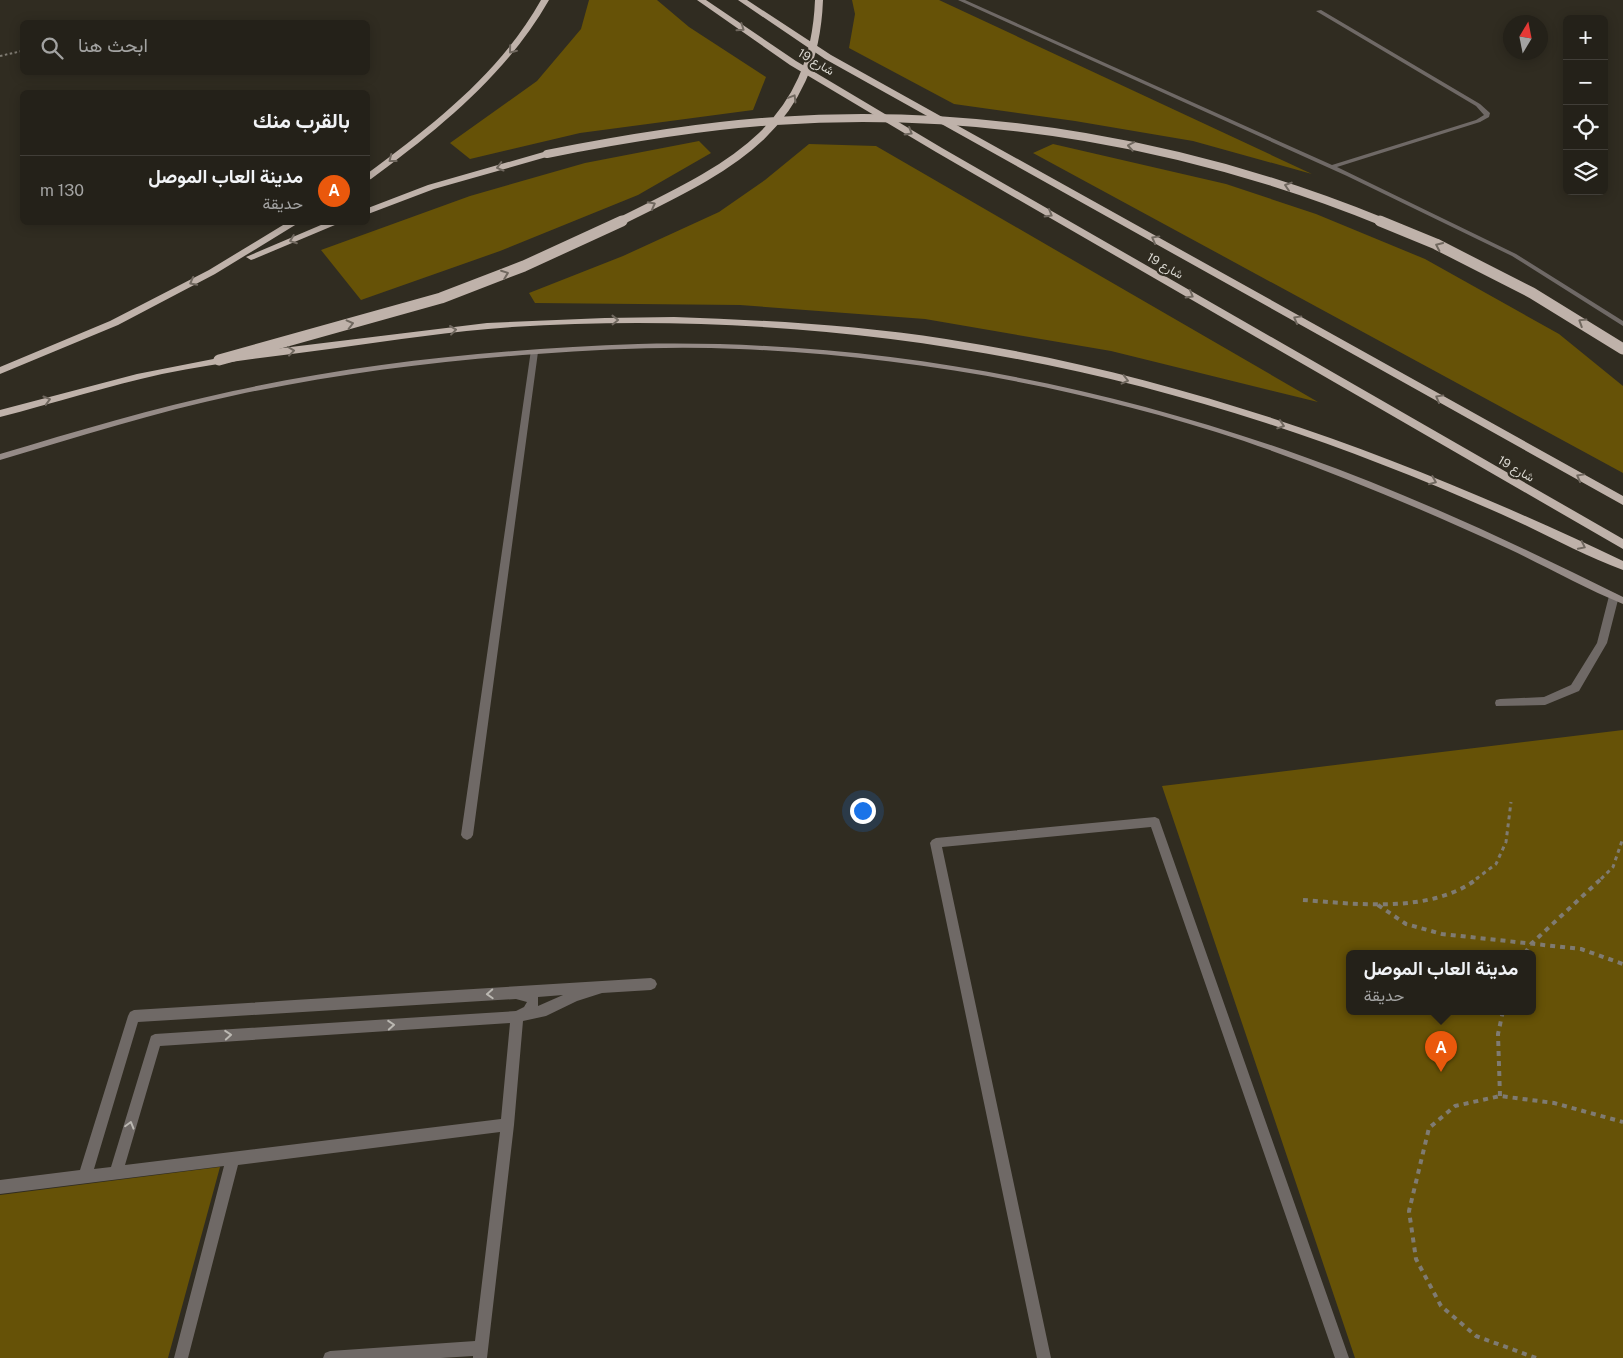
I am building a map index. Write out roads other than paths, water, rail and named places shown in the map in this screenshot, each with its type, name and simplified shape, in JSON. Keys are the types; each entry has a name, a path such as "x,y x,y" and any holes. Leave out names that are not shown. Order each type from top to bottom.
{"highway":[{"path":"370,175 421,136 484,80 526,31 545,0"},
{"name":"شارع 19","path":"701,0 793,63 939,150 1623,545"},
{"name":"شارع 19","path":"742,0 828,57 1623,501"},
{"path":"0,414 65,395 219,360 433,300 511,271 627,218 723,166 759,139 785,112 796,94 816,38 819,0"},
{"path":"370,210 431,188 493,169 565,150 662,132 806,119 913,119 1027,128 1142,148 1236,171 1298,189 1394,226 1491,270 1534,293 1623,349"},
{"path":"0,370 114,323 212,272 291,225"},
{"path":"212,272 330,225"},
{"path":"219,360 467,328 535,323 685,320 761,323 858,331 992,350 1077,368 1217,405 1375,457 1550,531 1623,566"}],"main road":[{"path":"0,457 87,430 171,408 291,382 462,358 534,352 681,346 771,349 839,354 1006,378 1187,421 1286,454 1481,531 1618,598"}],"street":[{"path":"961,0 1332,167 1514,255 1623,324"},
{"path":"1319,10 1478,105 1487,113 1487,116 1483,119 1332,167"},
{"path":"467,835 534,352"},
{"path":"1500,704 1545,701 1575,688 1602,643 1618,598"},
{"path":"1044,1358 936,843 1155,822 1342,1358"},
{"path":"85,1176 134,1016 650,984"},
{"path":"116,1172 155,1040 517,1017 546,1010 574,996 602,987"},
{"path":"516,993 529,996 534,1003 529,1010 517,1017"},
{"path":"330,1358 480,1353 507,1124 517,1017"},
{"path":"0,1186 507,1124"},
{"path":"181,1358 233,1158"}],"place":[{"name":"مدينة العاب الموصل","path":"1441,1072"}]}
